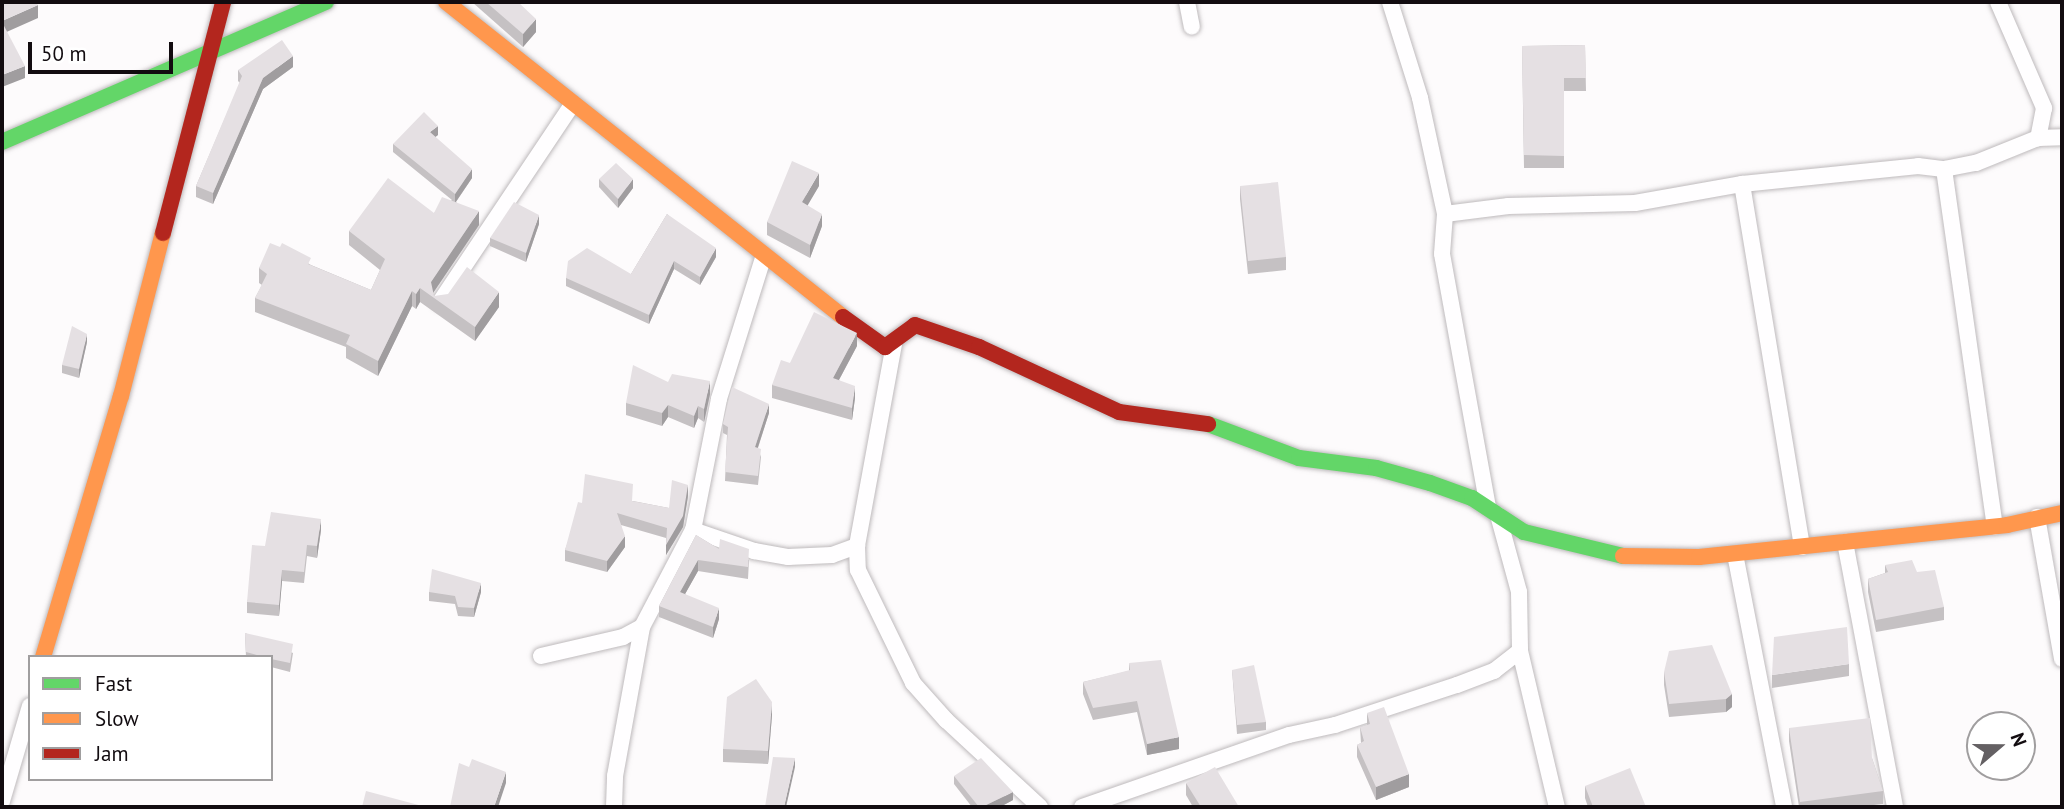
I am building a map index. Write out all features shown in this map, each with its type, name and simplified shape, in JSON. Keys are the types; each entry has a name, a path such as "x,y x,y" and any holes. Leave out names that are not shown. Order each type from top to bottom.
{"street":[{"path":"44,655 214,53 223,2"},
{"path":"2,142 214,53 326,2"},
{"path":"446,2 572,105 643,156 856,327 885,347 894,344 915,325 979,348 1119,412 1221,426 1260,446 1310,460 1376,468 1472,498 1524,532 1610,556 1735,554 1995,526 2062,513"},
{"path":"1187,2 1192,27"},
{"path":"1390,2 1420,98 1445,215 1442,254 1493,511 1519,592 1520,651 1556,807"},
{"path":"1998,2 2044,108 2038,138"},
{"path":"440,302 572,105"},
{"path":"1445,215 1508,205 1635,203 1742,184 1918,166 1944,169 1976,163 2038,138 2062,136"},
{"path":"1944,169 1995,526"},
{"path":"1742,184 1802,547"},
{"path":"614,807 615,776 642,627 693,530 719,399 765,255"},
{"path":"894,344 857,546 858,570 913,683 963,737 1040,807"},
{"path":"2037,517 2062,659"},
{"path":"693,530 754,551 788,557 832,555 857,546"},
{"path":"1845,542 1895,807"},
{"path":"1735,554 1784,807"},
{"path":"541,656 623,637 642,627"},
{"path":"1082,807 1289,735 1335,725 1469,680 1494,671 1520,651"},
{"path":"2,801 28,713"}],"building":[{"path":"2,2 36,2 38,5 2,21"},
{"path":"486,2 518,2 536,19 523,34"},
{"path":"2,22 25,66 2,75"},
{"path":"282,40 293,56 263,78 213,193 196,186 242,76 238,70"},
{"path":"1585,45 1586,78 1564,78 1564,156 1524,155 1522,46"},
{"path":"424,112 438,126 430,132 472,169 455,194 393,144"},
{"path":"792,161 819,173 802,202 822,214 810,245 767,222"},
{"path":"616,163 633,179 618,199 599,179"},
{"path":"388,178 434,213 442,197 479,211 431,282 434,296 448,294 467,267 499,292 475,327 420,288 416,294 412,291 378,361 346,344 350,335 255,298 267,274 259,268 270,243 280,247 282,243 311,258 308,264 371,290 385,259 349,231"},
{"path":"1278,182 1286,257 1248,261 1240,186"},
{"path":"514,202 539,215 526,253 490,238"},
{"path":"667,214 716,248 700,277 674,261 649,315 566,278 568,261 587,248 631,274"},
{"path":"814,312 857,333 833,378 855,386 852,408 772,385 781,360 790,363"},
{"path":"72,326 87,334 79,369 62,365"},
{"path":"633,365 668,382 672,374 710,381 704,409 698,406 694,416 668,405 662,413 626,403"},
{"path":"732,387 769,404 755,447 761,449 758,476 725,472 728,427 723,424"},
{"path":"585,474 633,484 632,501 669,508 672,480 688,485 683,516 666,545 667,528 617,513 625,536 607,561 565,550 578,502 582,503"},
{"path":"271,512 321,519 317,546 307,545 304,572 282,570 279,605 247,602 252,545 265,546"},
{"path":"696,535 719,549 720,539 749,549 748,567 698,560 680,592 719,608 713,627 659,606"},
{"path":"1912,560 1917,572 1935,570 1944,607 1876,620 1868,579 1888,572 1885,565"},
{"path":"432,569 481,583 474,608 458,607 455,596 429,592"},
{"path":"1847,627 1849,664 1772,675 1774,637"},
{"path":"245,633 293,644 290,663 273,659 273,655 246,652"},
{"path":"1712,645 1732,694 1726,699 1669,704 1664,672 1669,651"},
{"path":"1161,660 1179,737 1147,744 1137,701 1093,708 1083,682 1130,670 1129,663"},
{"path":"1254,665 1266,722 1237,725 1232,670"},
{"path":"756,679 772,702 768,751 723,749 727,697"},
{"path":"1384,707 1409,774 1376,787 1357,745 1364,741 1360,727 1370,724 1367,713"},
{"path":"1870,718 1872,758 1883,791 1800,802 1789,728"},
{"path":"773,757 795,758 784,807 765,807"},
{"path":"981,758 1013,792 979,807 954,776"},
{"path":"472,759 506,772 494,807 450,807 459,763 469,767"},
{"path":"1215,767 1239,807 1201,807 1186,783"},
{"path":"1630,768 1646,807 1593,807 1585,786"},
{"path":"366,791 426,807 362,807"}],"traffic: fast":[{"path":"2,142 326,2"},
{"path":"1208,424 1299,458 1376,468 1430,483 1472,498 1524,532 1623,556"}],"traffic: slow":[{"path":"446,2 843,317"},
{"path":"44,655 121,396 163,233"},
{"path":"1623,556 1699,557 2007,525 2062,513"}],"traffic: jam":[{"path":"163,233 223,2"},
{"path":"843,317 885,347 915,325 979,347 1119,412 1208,424"}]}
